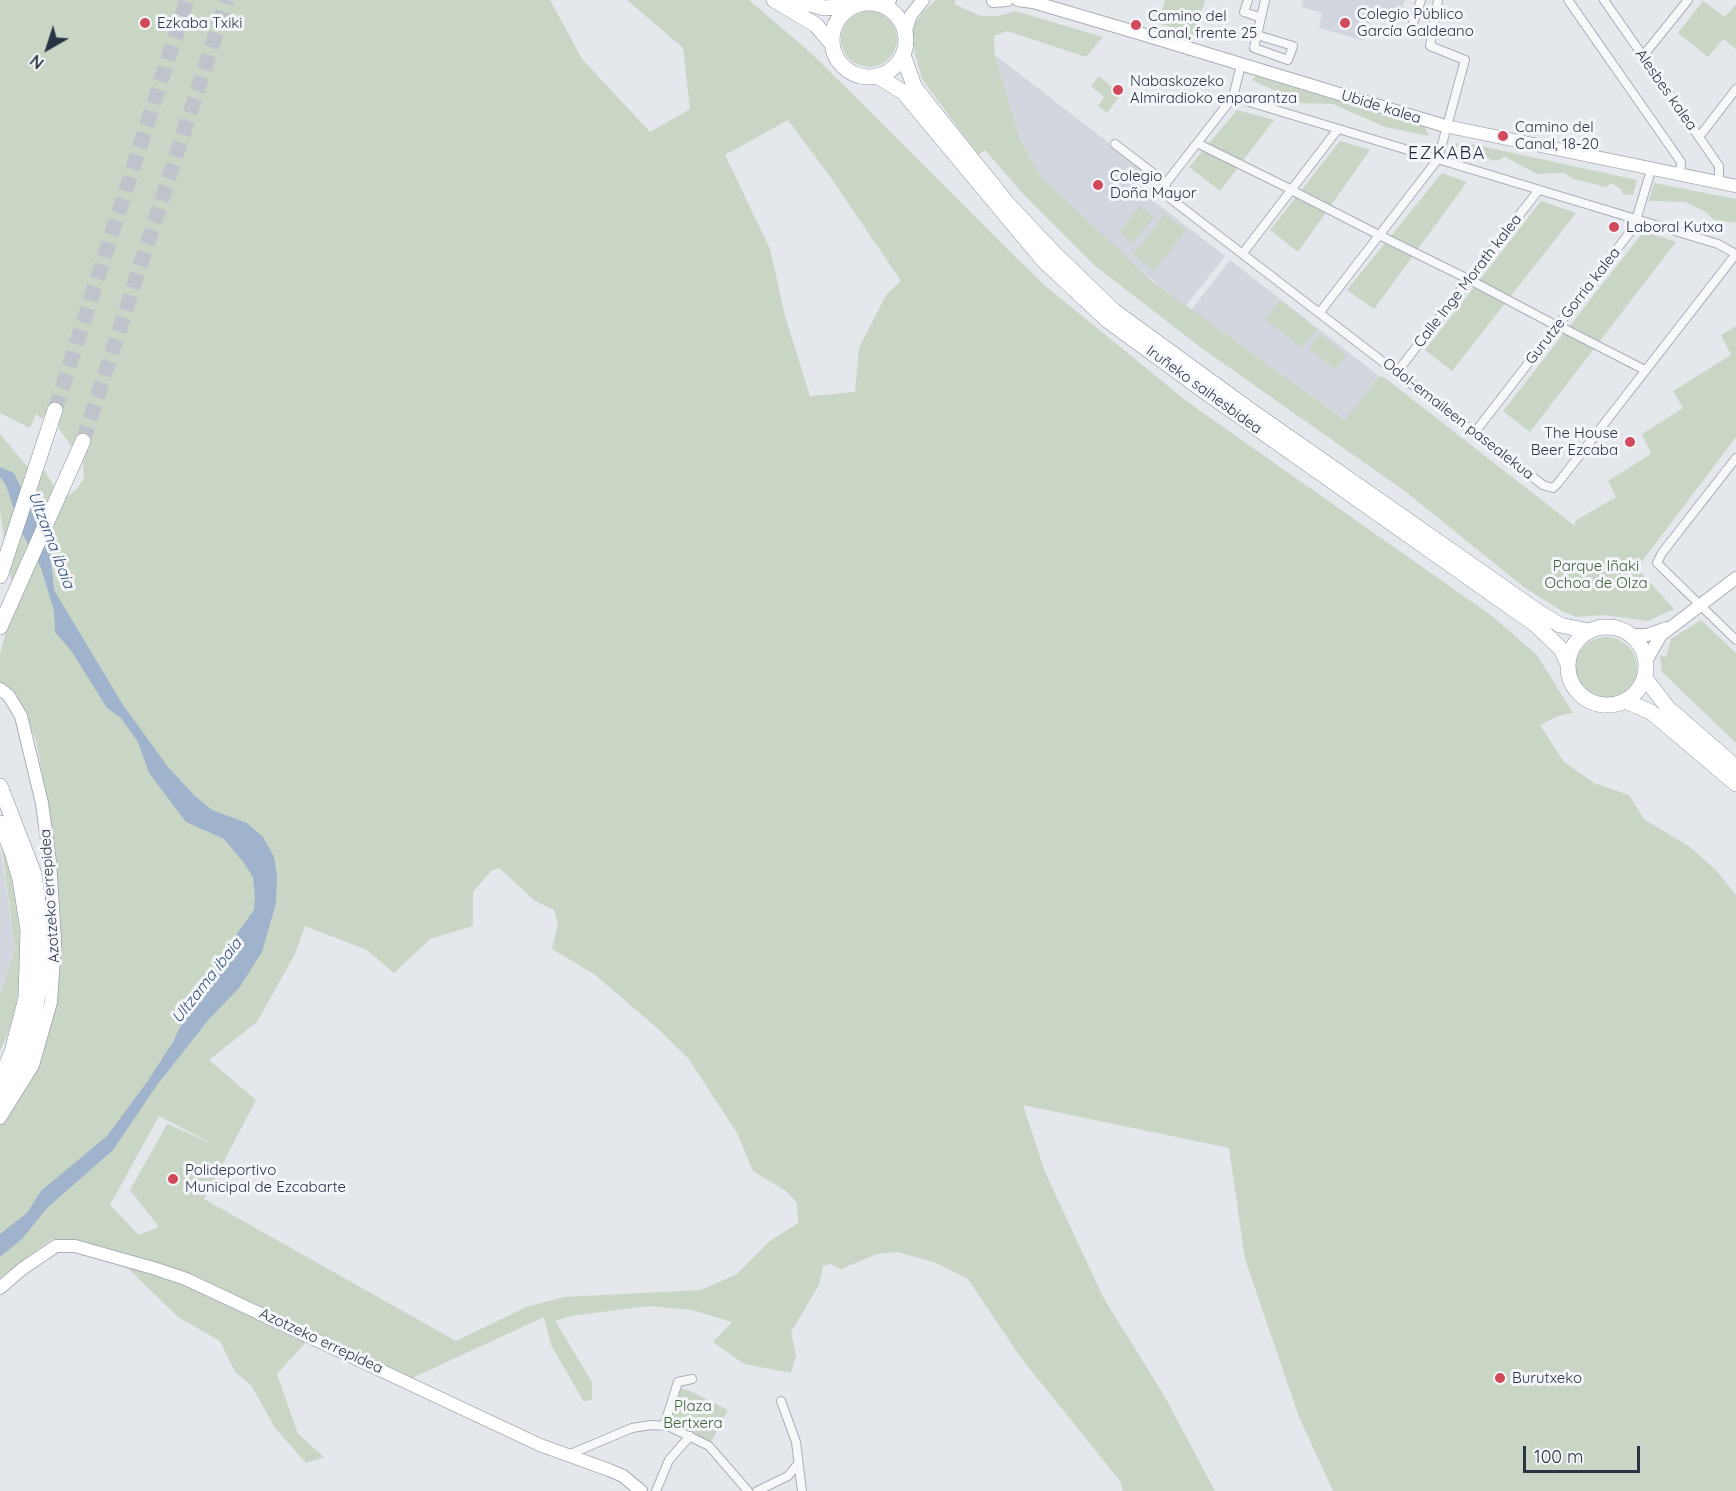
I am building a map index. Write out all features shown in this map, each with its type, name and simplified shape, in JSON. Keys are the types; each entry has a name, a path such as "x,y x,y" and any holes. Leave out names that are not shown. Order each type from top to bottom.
{"highway":[{"path":"774,0 816,25 832,44 836,56 853,73 877,76 896,64 903,55 905,33 896,15 884,2 824,8 796,0"},
{"path":"832,44 836,22 853,6"},
{"name":"Iruñeko saihesbidea","path":"903,55 914,86 1008,204 1114,312 1540,613 1560,625 1589,631"},
{"name":"Iruñeko saihesbidea","path":"877,76 903,92 1043,260 1107,320 1536,625 1561,649 1568,664"},
{"path":"0,576 3,559 55,410"},
{"path":"0,627 83,441"},
{"path":"1611,627 1631,635 1644,651 1646,662 1645,678 1634,695 1625,701 1602,705 1581,696 1569,676 1568,664 1574,645 1589,631 1611,627"},
{"path":"1645,678 1668,708 1736,767"},
{"path":"1625,701 1652,712 1736,784"},
{"path":"0,786 34,874 42,930 41,979 32,1026 22,1058 0,1102"},
{"path":"0,823 20,879 28,930 26,998 12,1052 0,1080"}],"street":[{"path":"905,33 911,15 923,0"},
{"path":"991,0 1007,0"},
{"name":"Ubide kalea","path":"1018,0 1032,1 1446,126 1736,186"},
{"path":"1248,0 1244,12 1259,17"},
{"path":"1257,35 1293,46 1288,60 1254,48 1257,35 1261,22 1259,17 1265,0"},
{"path":"1421,0 1411,29 1431,36"},
{"path":"1320,312 1438,159 1465,60 1430,46 1438,0"},
{"name":"Alesbes kalea","path":"1568,0 1681,162 1680,176"},
{"name":"Alesbes kalea","path":"1604,0 1719,166 1719,183"},
{"path":"1642,56 1688,0"},
{"path":"1267,72 1272,54"},
{"path":"1166,183 1233,97 1242,65"},
{"path":"1699,137 1736,89"},
{"path":"1233,97 1718,244 1736,254"},
{"path":"1243,253 1338,129"},
{"name":"Odol-emaileen pasealekua","path":"1115,144 1166,183 1165,191 1171,199 1543,485 1553,488 1736,254"},
{"path":"1201,145 1643,369"},
{"name":"Gurutze Gorria kalea","path":"1475,432 1638,220 1651,170"},
{"name":"Calle Inge Morath kalea","path":"1397,372 1539,191"},
{"path":"1736,458 1662,553 1658,562 1698,605 1736,640"},
{"path":"1646,662 1653,647 1671,627 1736,578"},
{"path":"1631,635 1647,635 1671,627"},
{"name":"Azotzeko errepidea","path":"0,689 15,703 25,727 42,803 50,862 54,973 51,1002 33,1065 0,1118"},
{"path":"0,697 15,703"},
{"name":"Azotzeko errepidea","path":"0,1288 22,1269 56,1246 75,1246 186,1279 530,1441 623,1476 641,1491"},
{"path":"664,1426 678,1382 692,1379"},
{"path":"781,1401 796,1442 802,1491"},
{"path":"568,1455 632,1428 664,1426 709,1446 748,1491"},
{"path":"656,1491 669,1460 690,1436"},
{"path":"757,1491 773,1487 788,1476 798,1464"}],"shaded area":[{"name":"Colegio Público García Galdeano","path":"1303,0 1405,0 1399,18 1373,11 1364,41 1319,28 1322,13 1301,7"},
{"name":"Colegio Doña Mayor","path":"995,55 1153,177 1142,192 1225,256 1185,307 1105,240 1041,177 1020,139"},
{"path":"1230,260 1379,376 1346,420 1191,310"},
{"path":"0,846 15,949 0,995"}],"green space":[{"path":"0,0 550,0 582,59 650,132 690,109 683,48 627,0 749,0 811,53 1043,284 1189,403 1492,616 1537,655 1573,713 1558,716 1540,725 1564,762 1594,783 1629,795 1644,819 1690,847 1716,870 1736,895 1736,1491 1333,1491 1299,1417 1245,1259 1229,1148 1023,1105 1045,1172 1103,1297 1165,1397 1215,1491 1123,1491 1120,1481 1021,1358 968,1279 934,1262 897,1252 877,1254 841,1269 831,1264 823,1266 819,1285 791,1332 796,1355 791,1373 744,1364 713,1342 732,1322 692,1310 649,1306 570,1316 555,1321 592,1382 592,1399 584,1402 551,1345 544,1317 410,1379 308,1340 277,1374 298,1434 324,1457 306,1463 275,1428 251,1385 235,1372 220,1341 178,1317 106,1247 52,1239 0,1278 0,1106 33,1065 54,973 46,793 36,741 25,711 0,682 0,654 8,623 16,610 0,512 0,434 38,479 43,468 54,486 67,496 76,490 84,478 83,463 87,450 82,441 76,441 71,446 59,429 59,418 48,410 42,419 36,414 30,428 0,413","holes":["788,120 831,178 901,281 886,295 859,348 855,392 810,396 785,316 770,249 725,155","499,868 535,901 554,910 558,924 552,949 594,974 688,1058 737,1133 753,1171 786,1191 797,1203 798,1223 770,1241 737,1274 701,1290 564,1297 526,1307 456,1341 204,1199 256,1100 209,1060 257,1022 295,954 305,926 367,950 394,973 430,939 473,926 473,892 491,871","159,1116 211,1143 167,1124 130,1190 159,1227 139,1235 110,1205"]},
{"name":"Parque Iñaki Ochoa de Olza","path":"936,0 956,0 954,4 981,16 999,16 1015,11 1103,37 1086,57 1007,31 994,36 995,55 1020,139 1041,177 1152,281 1345,420 1379,376 1385,378 1575,526 1575,521 1616,497 1608,481 1651,454 1642,434 1683,408 1673,391 1731,355 1721,335 1736,326 1736,437 1637,568 1674,609 1648,621 1604,615 1577,617 1562,611 1525,588 1406,492 1200,347 1094,265 1025,196 985,150 978,155 922,79 915,54 912,28 922,13"},
{"path":"1165,0 1205,0 1195,35 1158,23"},
{"path":"1703,1 1725,17 1736,4 1736,49 1723,39 1708,57 1678,33"},
{"path":"863,11 875,11 885,15 893,23 897,39 893,55 885,63 875,67 863,67 853,63 845,55 841,45 841,33 845,23 853,15"},
{"path":"1099,76 1121,94 1107,113 1098,106 1104,97 1091,86"},
{"path":"1256,76 1425,127 1429,136 1385,127 1333,104 1302,103 1252,80"},
{"path":"1237,110 1274,120 1220,191 1189,167"},
{"path":"1340,141 1370,150 1298,252 1270,230"},
{"path":"1467,143 1637,180 1633,195 1623,194 1621,189 1611,183 1606,187 1573,179 1564,173 1537,174 1505,157 1496,161 1465,152 1453,144"},
{"path":"1442,173 1467,182 1374,309 1347,290"},
{"path":"1654,183 1736,199 1736,223 1714,220 1706,212 1685,202 1649,201"},
{"path":"1541,201 1576,213 1452,371 1425,350"},
{"path":"1140,206 1154,217 1133,243 1119,232"},
{"path":"1165,214 1186,230 1154,271 1133,255"},
{"path":"1644,231 1676,242 1530,432 1503,411"},
{"path":"1280,300 1317,329 1302,348 1265,319"},
{"path":"1320,334 1346,355 1335,369 1309,349"},
{"path":"1701,620 1736,653 1736,743 1662,672 1660,655 1666,657 1671,639"},
{"path":"1606,637 1628,646 1637,668 1628,690 1606,699 1584,690 1575,668 1584,646"},
{"path":"0,835 24,918 22,971 13,1023 0,1051 0,995 15,949"},
{"name":"Plaza Bertxera","path":"678,1389 688,1390 728,1410 709,1446 668,1426"}],"water":[{"path":"0,467 14,473 50,550 54,590 123,705 168,767 195,796 212,810 247,823 263,837 274,857 277,875 276,903 262,952 239,988 209,1019 157,1085 113,1150 47,1208 22,1239 0,1257 0,1234 27,1213 41,1191 107,1136 147,1082 173,1042 196,993 214,974 226,949 254,910 255,898 253,877 244,863 224,839 186,822 149,773 138,742 121,718 107,708 72,652 55,632 54,611 41,568 21,531 6,485 0,477"}],"tunnel":[{"path":"55,410 187,0"},
{"path":"83,441 227,0"}],"place":[{"name":"Ezkaba Txiki","path":"145,23"},
{"name":"Colegio Público García Galdeano","path":"1345,23"},
{"name":"Camino del Canal, frente 25","path":"1136,25"},
{"name":"Nabaskozeko Almiradioko enparantza","path":"1118,90"},
{"name":"Camino del Canal, 18-20","path":"1503,136"},
{"name":"Colegio Doña Mayor","path":"1098,185"},
{"name":"Laboral Kutxa","path":"1614,227"},
{"name":"The House Beer Ezcaba","path":"1630,442"},
{"name":"Polideportivo Municipal de Ezcabarte","path":"173,1179"},
{"name":"Burutxeko","path":"1500,1378"}],"district":[{"name":"EZKABA","path":"1447,154"}],"water label":[{"name":"Ultzama ibaia","path":"51,540"},
{"name":"Ultzama ibaia","path":"207,981"}]}
